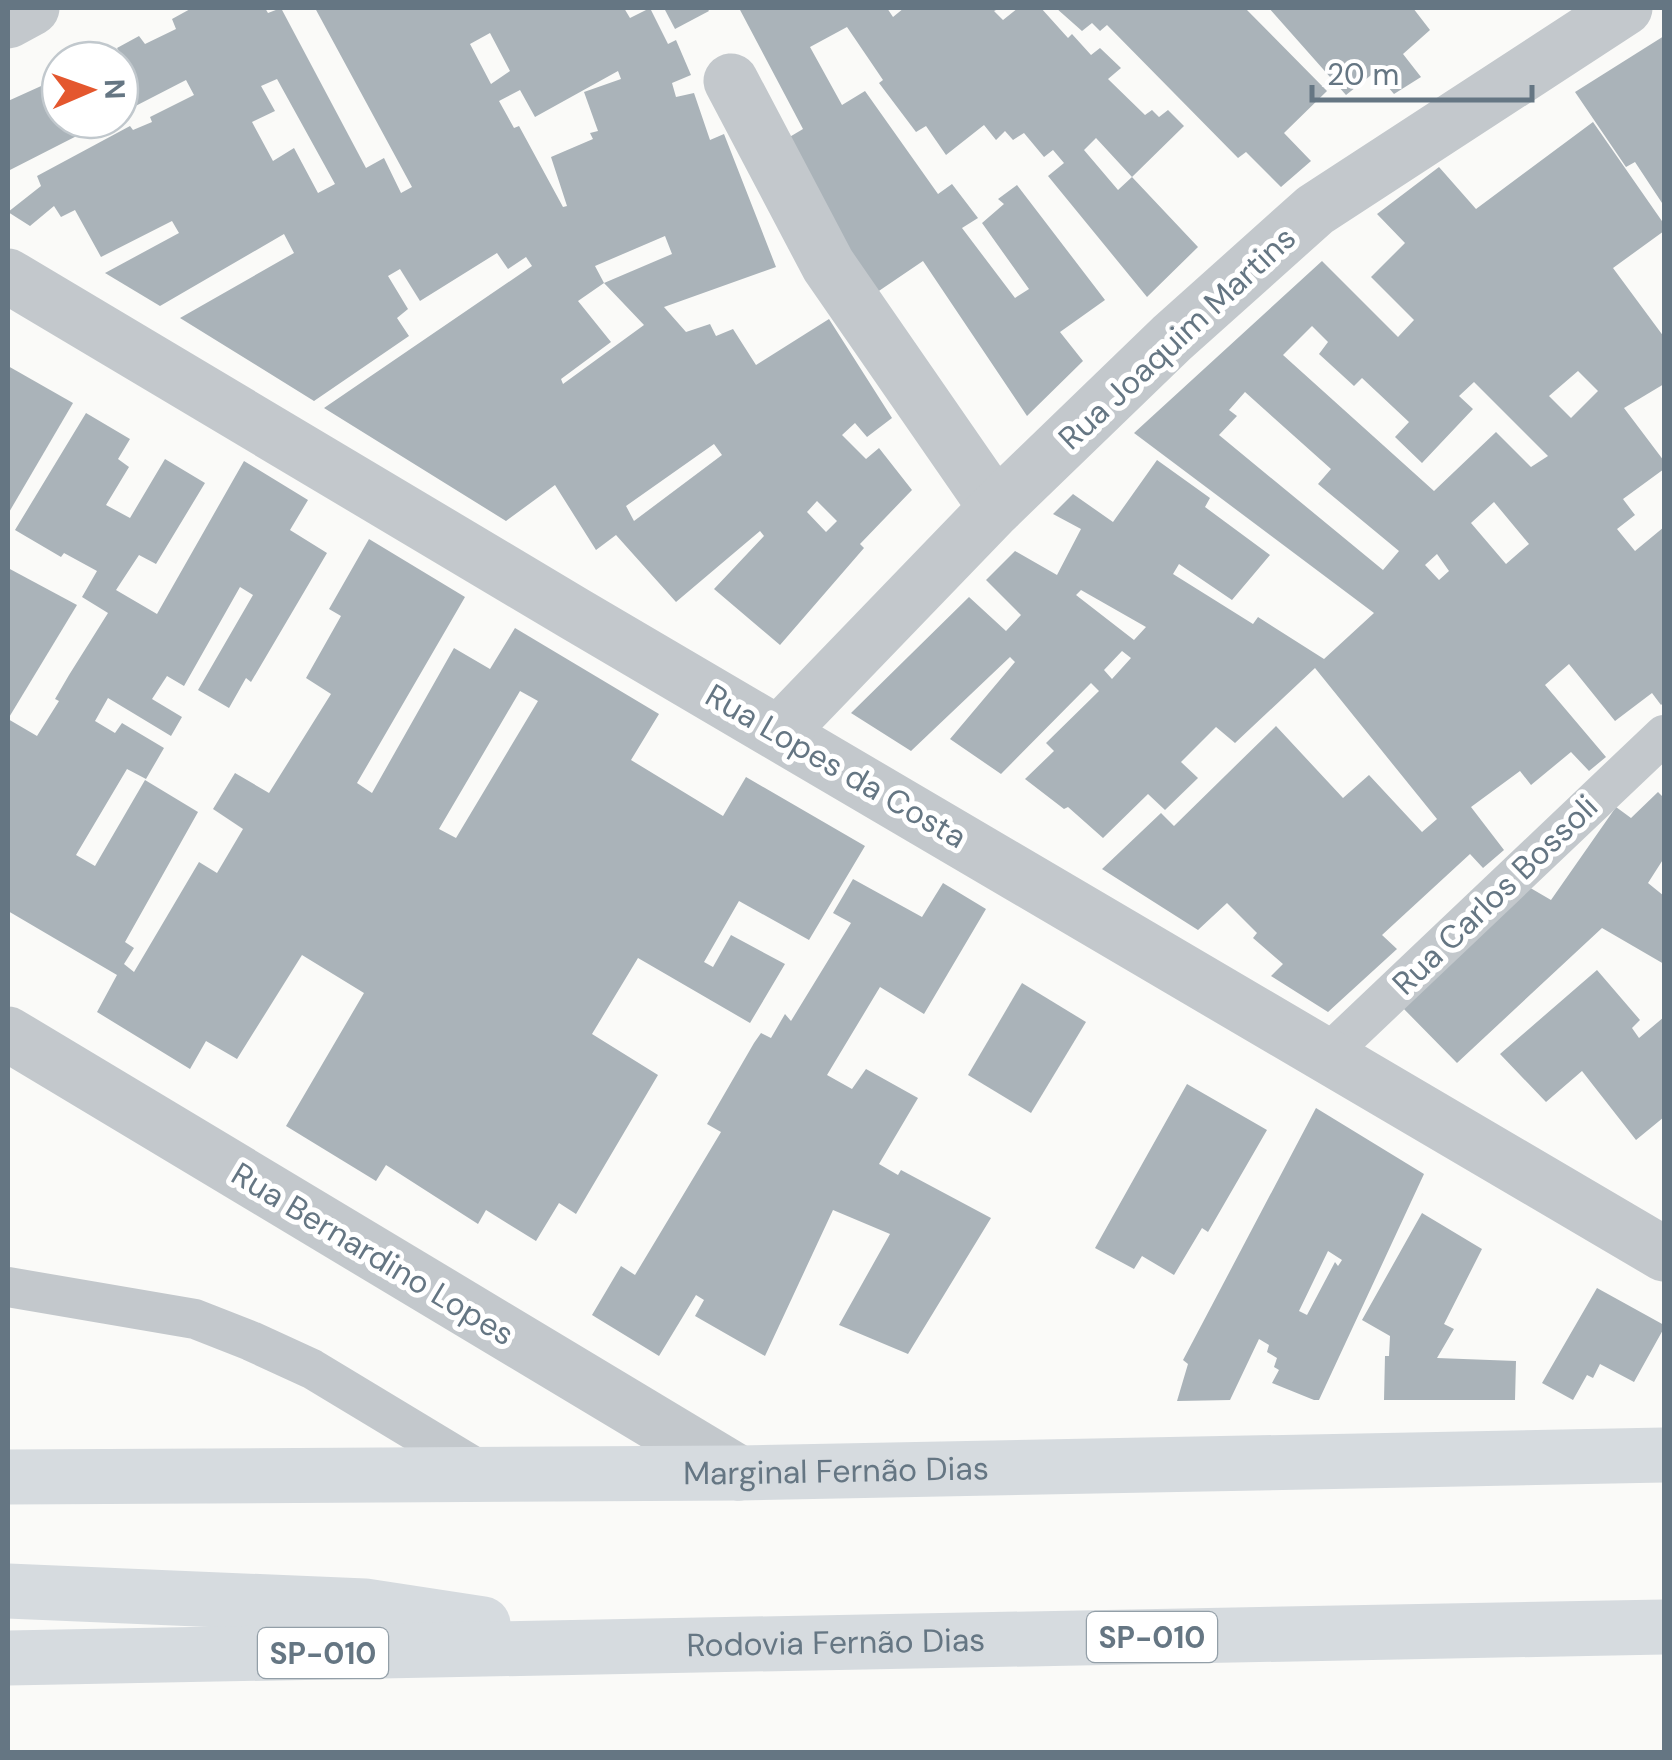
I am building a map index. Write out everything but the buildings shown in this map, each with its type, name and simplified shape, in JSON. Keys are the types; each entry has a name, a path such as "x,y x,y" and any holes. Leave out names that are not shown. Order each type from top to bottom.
{"main road":[{"name":"Marginal Fernão Dias","path":"8,1477 739,1473 1664,1455"},
{"path":"8,1591 365,1606 639,1648"},
{"name":"Rodovia Fernão Dias","path":"8,1658 1664,1628"}],"street":[{"path":"8,21 32,8"},
{"name":"Rua Joaquim Martins","path":"780,732 996,508 1172,338 1315,210 1625,8"},
{"path":"730,81 828,266 996,508"},
{"name":"Rua Lopes da Costa","path":"8,276 1664,1254"},
{"name":"Rua Bernardino Lopes","path":"8,1034 739,1473"}],"lane":[{"name":"Rua Carlos Bossoli","path":"1326,1056 1664,734"},
{"path":"8,1287 195,1319 312,1369 486,1474"}]}
